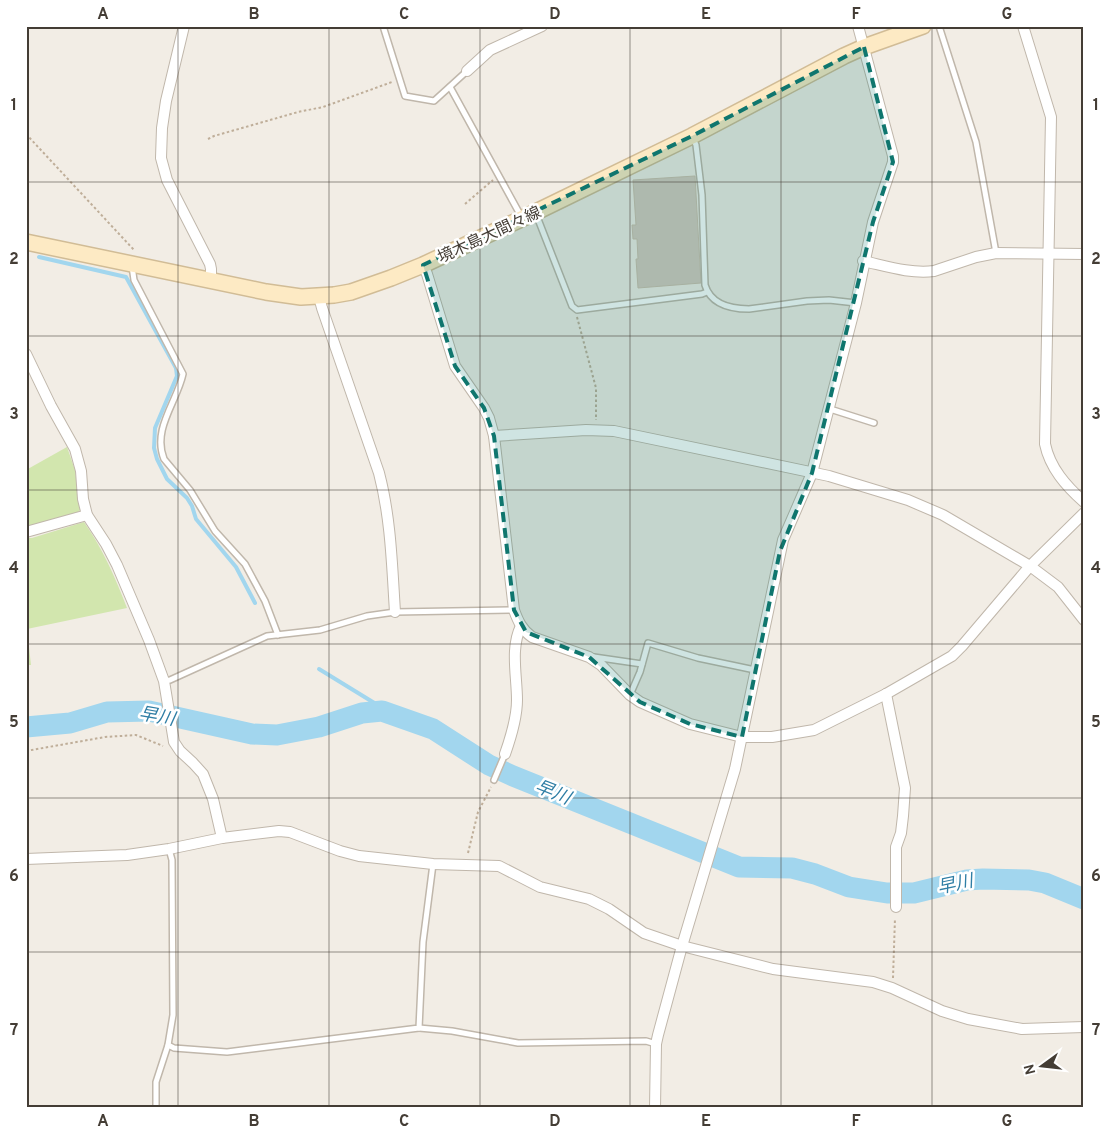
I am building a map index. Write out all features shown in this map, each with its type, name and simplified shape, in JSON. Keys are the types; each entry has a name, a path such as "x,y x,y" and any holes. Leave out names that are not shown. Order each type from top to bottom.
{"main road":[{"name":"境木島大間々線","path":"26,242 274,294 320,297 351,292 423,265 692,136 864,47 923,26"}],"street":[{"path":"184,26 166,101 162,128 161,158 167,180 210,264 211,280"},
{"path":"467,71 490,50 529,29 542,26"},
{"path":"655,1108 656,1044 682,946 716,836 742,737 783,540 812,473 856,303 872,222 893,162 858,26"},
{"path":"1024,26 1051,117 1045,444 1051,464 1066,485 1084,502"},
{"path":"863,261 908,271 927,272 976,256 996,253 1084,254"},
{"path":"423,265 453,361 489,418 494,436 514,610 521,626 532,637 589,657 601,665 630,695 640,702 690,724 742,737 772,737 814,730 886,694 952,656 1030,566 1084,513"},
{"path":"320,297 322,308 379,473 388,518 395,612"},
{"path":"26,354 51,406 75,449 81,471 83,499 87,515 117,565 149,640 164,681 172,736 180,751 203,774 212,799 222,838"},
{"path":"494,436 597,430 614,431 829,476 908,500 942,515 1030,566 1058,587 1084,620"},
{"path":"26,532 87,515"},
{"path":"505,754 516,710 515,650 516,638 521,626"},
{"path":"886,694 905,788 902,825 896,847 896,907"},
{"path":"26,859 127,855 222,838 279,831 290,832 340,851 360,856 433,864 499,866 540,887 589,899 609,909 644,932 682,946 773,969 872,982 892,988 942,1011 991,1025 1022,1029 1084,1027"}],"lane":[{"path":"383,26 405,96 434,100 467,71"},
{"path":"939,26 976,142 996,253"},
{"path":"450,87 498,175 529,215 572,306 577,310 707,292"},
{"path":"692,136 696,145 702,195 705,285 707,292 719,303 738,309 829,300 856,303"},
{"path":"137,265 132,272 134,280 183,374 162,430 160,447 162,454 190,490 212,526 245,564 265,601 278,635"},
{"path":"830,409 874,423"},
{"path":"164,681 267,636 320,630 367,616 395,612 514,610"},
{"path":"630,695 648,643 698,658 756,670"},
{"path":"589,657 642,664"},
{"path":"494,780 505,754"},
{"path":"156,1108 156,1082 168,1045 174,1000 172,860 169,849"},
{"path":"419,1028 423,942 433,864"},
{"path":"168,1045 174,1048 227,1052 419,1028 452,1031 518,1043 646,1041 656,1044"}],"path":[{"path":"208,139 281,116 323,107 399,80"},
{"path":"26,134 137,254 137,265"},
{"path":"465,204 498,175"},
{"path":"577,310 577,319 596,388 597,430"},
{"path":"26,751 105,737 136,735 167,748"},
{"path":"466,866 470,839 478,812 494,780"},
{"path":"892,988 896,907"}],"highlighted area":[{"path":"864,47 893,162 873,222 812,473 780,551 742,737 690,724 640,702 589,657 526,632 514,610 494,436 484,408 455,366 423,265 692,136"}],"green space":[{"path":"67,447 75,470 80,510 26,528 26,470"},
{"path":"84,522 108,564 127,608 27,629 31,665 26,665 26,538 32,538"}],"building":[{"path":"695,176 701,283 638,288 637,239 633,239 632,225 636,225 633,180"}],"waterway":[{"path":"39,257 126,277 176,368 177,376 155,428 154,448 157,459 167,479 187,498 196,519 236,567 255,603"},
{"path":"319,669 376,704 382,711"},
{"name":"早川","path":"26,727 70,723 107,712 149,711 252,734 277,735 319,727 362,713 382,711 433,729 489,765 513,776 739,867 792,868 815,874 849,887 887,893 914,893 967,880 1029,880 1045,883 1084,899"}]}
